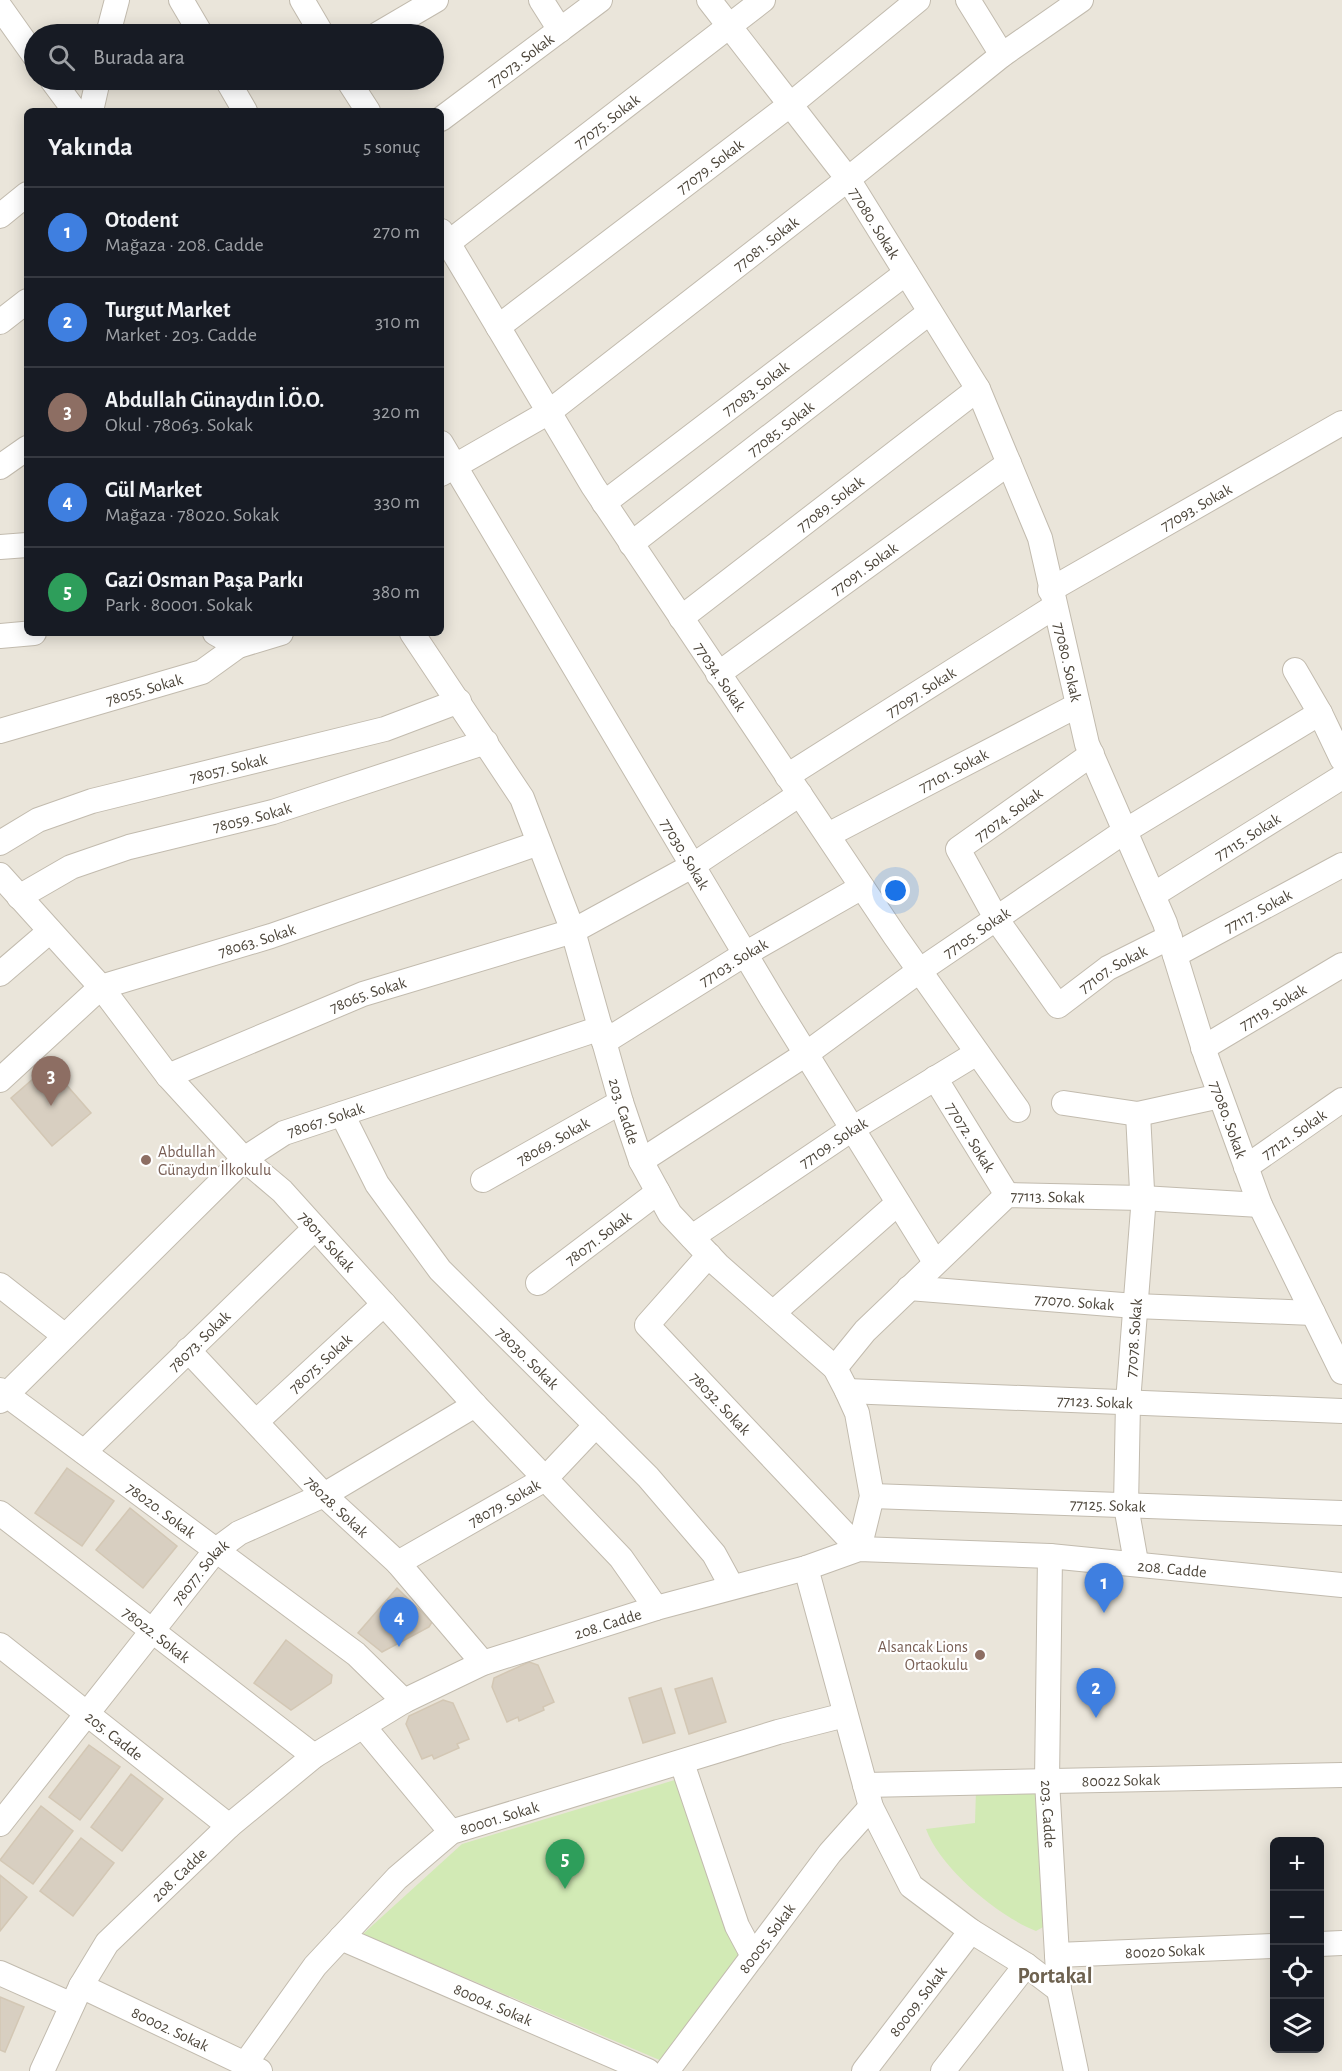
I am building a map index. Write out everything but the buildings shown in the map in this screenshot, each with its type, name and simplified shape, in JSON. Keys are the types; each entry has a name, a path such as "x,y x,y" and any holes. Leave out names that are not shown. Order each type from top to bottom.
{"street":[{"path":"111,24 117,0"},
{"path":"181,0 195,24"},
{"path":"303,0 316,24"},
{"path":"395,24 436,0"},
{"path":"541,0 560,30"},
{"name":"77073. Sokak","path":"444,117 600,0"},
{"name":"77080. Sokak","path":"709,0 848,179 978,388 1040,538 1052,599 1092,754 1153,895 1172,946 1203,1048 1260,1205 1342,1372"},
{"name":"77075. Sokak","path":"444,237 763,0"},
{"name":"77079. Sokak","path":"498,327 791,104 918,0"},
{"path":"968,0 1002,55"},
{"name":"77081. Sokak","path":"448,470 549,412 848,179 1002,55 1081,0"},
{"path":"2,14 24,42"},
{"path":"59,90 73,108"},
{"path":"92,108 96,90"},
{"path":"233,90 244,108"},
{"path":"354,90 366,108"},
{"path":"0,216 24,196"},
{"name":"77034. Sokak","path":"444,237 604,503 862,887 1017,1110"},
{"name":"77083. Sokak","path":"604,503 906,273"},
{"path":"0,322 24,303"},
{"name":"77085. Sokak","path":"631,544 930,312"},
{"name":"77089. Sokak","path":"681,618 978,388"},
{"name":"77093. Sokak","path":"1052,599 1342,423"},
{"path":"0,467 24,450"},
{"name":"77030. Sokak","path":"444,455 448,470 935,1262"},
{"name":"77091. Sokak","path":"718,674 1009,463"},
{"path":"0,548 24,545"},
{"name":"77097. Sokak","path":"573,931 692,866 793,785 1052,599"},
{"path":"0,636 24,634"},
{"path":"220,636 238,646"},
{"name":"78055. Sokak","path":"0,731 202,672 238,646 272,636"},
{"name":"203. Cadde","path":"414,636 522,798 573,931 621,1102 641,1161 670,1214 709,1255 835,1368 847,1391 857,1413 872,1496 859,1550"},
{"path":"1294,670 1320,713 1342,759"},
{"name":"78057. Sokak","path":"0,843 38,820 92,801 385,729 459,701"},
{"name":"77101. Sokak","path":"828,836 1078,705"},
{"name":"77105. Sokak","path":"641,1161 806,1054 920,971 998,920 1125,831 1320,713"},
{"name":"78059. Sokak","path":"19,897 71,867 129,847 273,812 486,742"},
{"name":"77074. Sokak","path":"1058,1006 998,920 958,849 1092,754"},
{"name":"77115. Sokak","path":"1153,895 1342,777"},
{"name":"78063. Sokak","path":"0,1080 101,987 271,936 539,843"},
{"name":"77117. Sokak","path":"1172,946 1342,865"},
{"name":"78014 Sokak","path":"0,875 101,987 168,1076 244,1159 282,1191 475,1405 621,1558 656,1608"},
{"name":"77103. Sokak","path":"602,1035 862,887"},
{"path":"0,974 50,931"},
{"name":"78065. Sokak","path":"168,1076 363,994 573,931"},
{"name":"77107. Sokak","path":"1058,1006 1108,968 1172,946"},
{"name":"77119. Sokak","path":"1203,1048 1342,965"},
{"name":"78067. Sokak","path":"2,1395 244,1159 284,1133 602,1035"},
{"name":"77109. Sokak","path":"692,1237 852,1129 977,1053"},
{"name":"77072. Sokak","path":"935,1078 1007,1195"},
{"path":"1064,1103 1138,1114 1220,1096"},
{"name":"77121. Sokak","path":"1246,1167 1342,1100"},
{"name":"78069. Sokak","path":"483,1180 621,1102"},
{"name":"78030. Sokak","path":"342,1114 376,1184 440,1270 648,1477 714,1554 732,1587"},
{"name":"77078. Sokak","path":"1136,1562 1126,1506 1128,1402 1142,1198 1138,1114"},
{"name":"78071. Sokak","path":"538,1283 658,1192"},
{"name":"77113. Sokak","path":"835,1368 866,1331 1007,1195 1142,1198 1260,1205"},
{"path":"773,1313 898,1203"},
{"name":"78073. Sokak","path":"84,1452 315,1228"},
{"name":"78032. Sokak","path":"709,1255 647,1325 859,1550"},
{"path":"0,1285 65,1336"},
{"name":"77070. Sokak","path":"909,1288 1135,1306 1313,1312"},
{"name":"78075. Sokak","path":"256,1422 384,1304"},
{"name":"78028. Sokak","path":"188,1350 324,1495 398,1563 483,1663"},
{"name":"77123. Sokak","path":"847,1391 1342,1411"},
{"name":"78020. Sokak","path":"2,1395 84,1452 357,1654 404,1701"},
{"name":"78077. Sokak","path":"0,1824 8,1797 87,1713 216,1550 239,1533 324,1495 475,1405"},
{"name":"78079. Sokak","path":"398,1563 545,1479 596,1425"},
{"name":"77125. Sokak","path":"872,1496 1342,1513"},
{"name":"78022. Sokak","path":"0,1513 314,1756"},
{"name":"208. Cadde","path":"42,2071 76,1995 107,1943 229,1826 314,1756 404,1701 483,1663 656,1608 806,1568 859,1550 1050,1556 1136,1562 1342,1585"},
{"name":"203. Cadde","path":"1050,1556 1047,1781 1059,1990 1076,2071"},
{"path":"806,1568 868,1796 911,1886 971,1931 1026,1965 1059,1990"},
{"name":"205. Cadde","path":"0,1646 229,1826"},
{"name":"80001. Sokak","path":"253,2067 315,1966 397,1878 451,1832 778,1732 845,1715"},
{"path":"363,1726 451,1832"},
{"path":"682,1763 737,1926 753,1956"},
{"name":"80022 Sokak","path":"868,1796 1047,1781 1342,1775"},
{"name":"80005. Sokak","path":"667,2071 830,1853 868,1796"},
{"name":"80009. Sokak","path":"864,2071 971,1931"},
{"name":"80004. Sokak","path":"341,1938 648,2071"},
{"path":"1324,1944 1342,1943"},
{"name":"80020 Sokak","path":"1057,1956 1270,1946"},
{"path":"943,2071 1026,1965"},
{"name":"80002. Sokak","path":"0,1973 76,1995 253,2067"}],"shaded area":[{"path":"0,0 1342,0 1342,2071 0,2071"}],"green space":[{"path":"678,1779 740,1954 662,2061 363,1934 462,1844"},
{"path":"1042,1787 1045,1926 1036,1931 1005,1914 972,1889 944,1859 926,1829 975,1823 976,1790"}],"place":[{"name":"Abdullah Günaydın İ.Ö.O.","path":"51,1106"},
{"name":"Abdullah Günaydın İlkokulu","path":"146,1160"},
{"name":"Otodent","path":"1104,1613"},
{"name":"Gül Market","path":"399,1647"},
{"name":"Alsancak Lions Ortaokulu","path":"980,1655"},
{"name":"Turgut Market","path":"1096,1718"},
{"name":"Gazi Osman Paşa Parkı","path":"565,1889"}],"district":[{"name":"Portakal","path":"1055,1975"}]}
